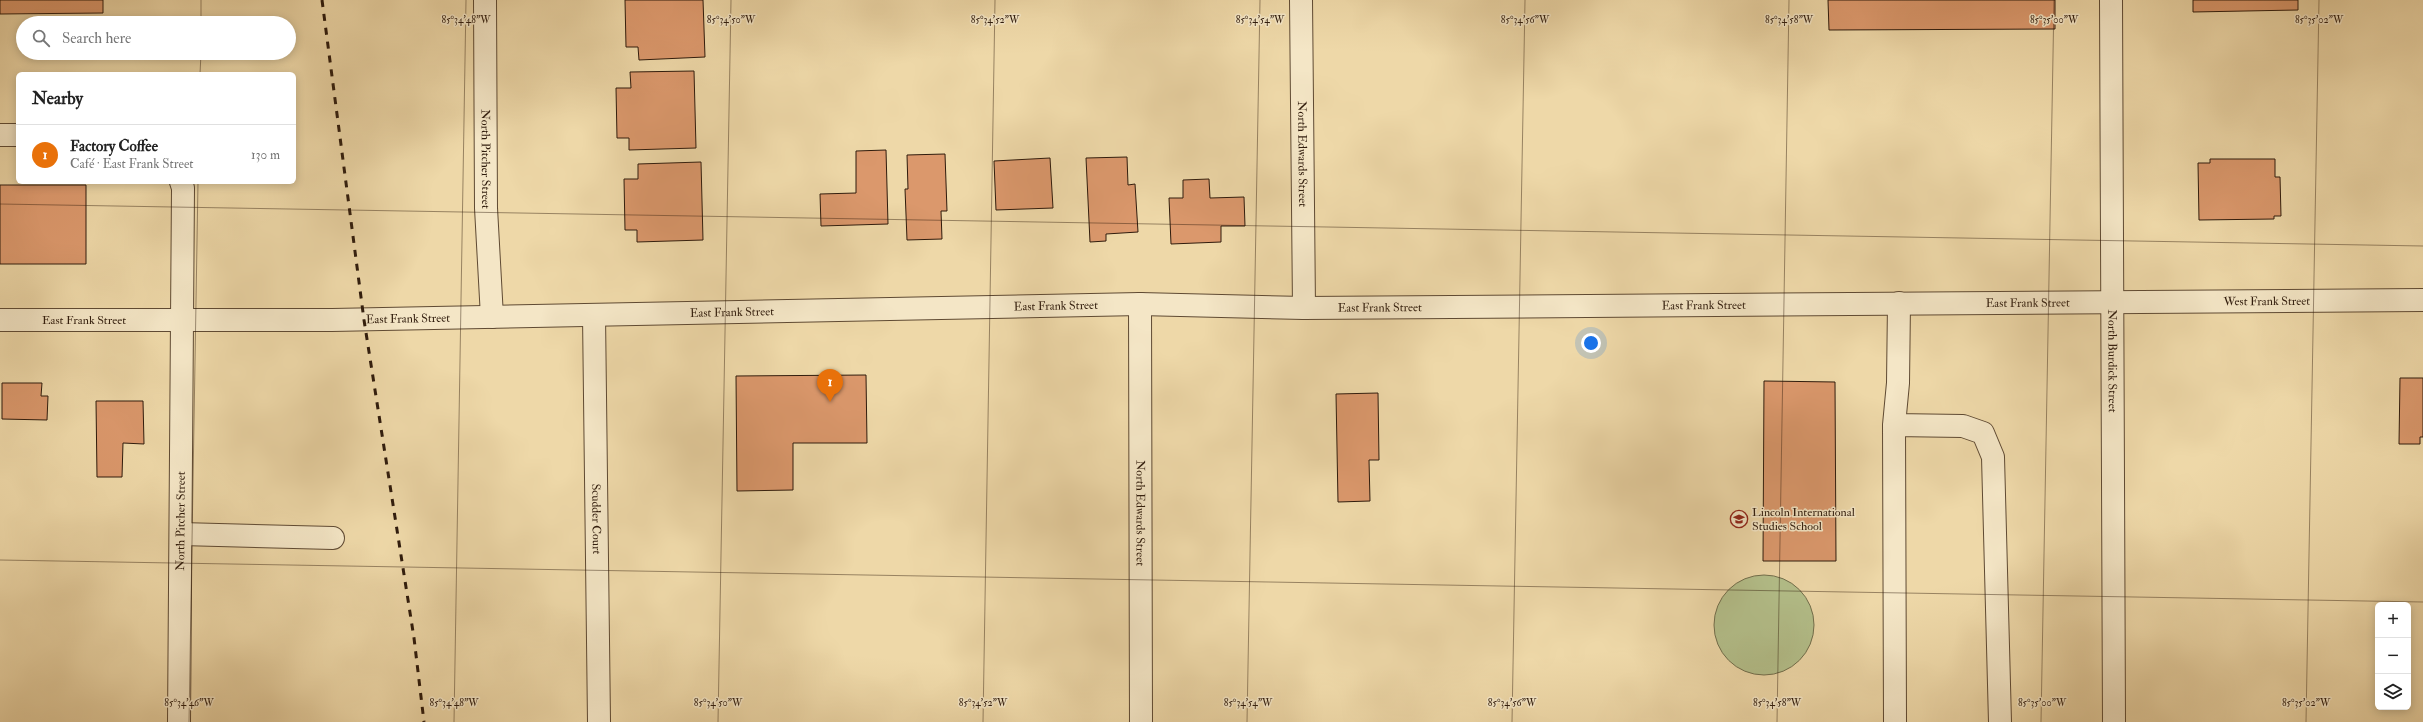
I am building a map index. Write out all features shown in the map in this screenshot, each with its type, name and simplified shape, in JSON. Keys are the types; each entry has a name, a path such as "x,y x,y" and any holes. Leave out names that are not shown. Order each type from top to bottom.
{"street":[{"name":"North Pitcher Street","path":"485,0 486,208 492,318"},
{"name":"North Edwards Street","path":"1301,0 1304,308"},
{"name":"North Burdick Street","path":"2111,0 2114,722"},
{"path":"0,135 16,135"},
{"name":"North Pitcher Street","path":"179,722 183,188 182,184"},
{"name":"West Frank Street","path":"2112,302 2423,300"},
{"name":"East Frank Street","path":"0,320 332,320 492,318 1140,304 1304,308 2112,302"},
{"path":"1895,722 1894,425 1898,383 1900,303"},
{"name":"North Edwards Street","path":"1140,304 1141,722"},
{"name":"Scudder Court","path":"594,315 599,722"},
{"path":"1894,425 1963,426 1983,433 1993,457 2000,722"},
{"path":"180,534 333,538"}],"green space":[{"path":"1764,575 1783,579 1799,590 1810,606 1814,625 1810,644 1799,660 1783,671 1764,675 1745,671 1729,660 1718,644 1714,625 1718,606 1729,590 1745,579"}],"building":[{"path":"0,0 103,0 103,13 0,14"},
{"path":"625,0 703,0 705,57 639,60 638,47 626,47"},
{"path":"1828,0 2055,0 2055,29 1829,30"},
{"path":"2193,0 2298,0 2298,10 2193,12"},
{"path":"694,71 696,148 629,150 629,138 617,138 616,88 631,88 630,72"},
{"path":"886,150 888,224 821,226 820,194 856,193 856,151"},
{"path":"945,154 947,211 941,211 942,239 907,240 905,189 908,189 907,155"},
{"path":"1127,157 1128,185 1135,184 1138,232 1106,234 1106,241 1090,242 1086,158"},
{"path":"1050,158 1053,208 996,210 994,161"},
{"path":"2210,159 2275,159 2275,177 2280,177 2281,216 2274,216 2274,219 2199,220 2198,163 2210,163"},
{"path":"701,162 703,240 637,242 637,230 625,230 624,179 638,179 638,164"},
{"path":"1209,179 1210,198 1244,197 1245,226 1221,226 1221,242 1171,244 1169,198 1183,198 1183,180"},
{"path":"0,185 86,185 86,264 0,264"},
{"path":"866,375 867,443 793,443 793,490 737,491 736,376"},
{"path":"2400,378 2423,378 2423,437 2420,437 2420,444 2399,444"},
{"path":"1764,381 1835,382 1836,561 1763,561"},
{"path":"2,383 42,383 41,396 48,396 47,420 2,419"},
{"path":"1378,393 1379,460 1369,460 1370,501 1338,502 1336,394"},
{"path":"96,401 143,401 144,444 123,443 122,477 97,477"}],"railway":[{"path":"322,0 364,320 414,638 424,722"}],"place":[{"name":"Factory Coffee","path":"830,402"},
{"name":"Lincoln International Studies School","path":"1739,519"}]}
